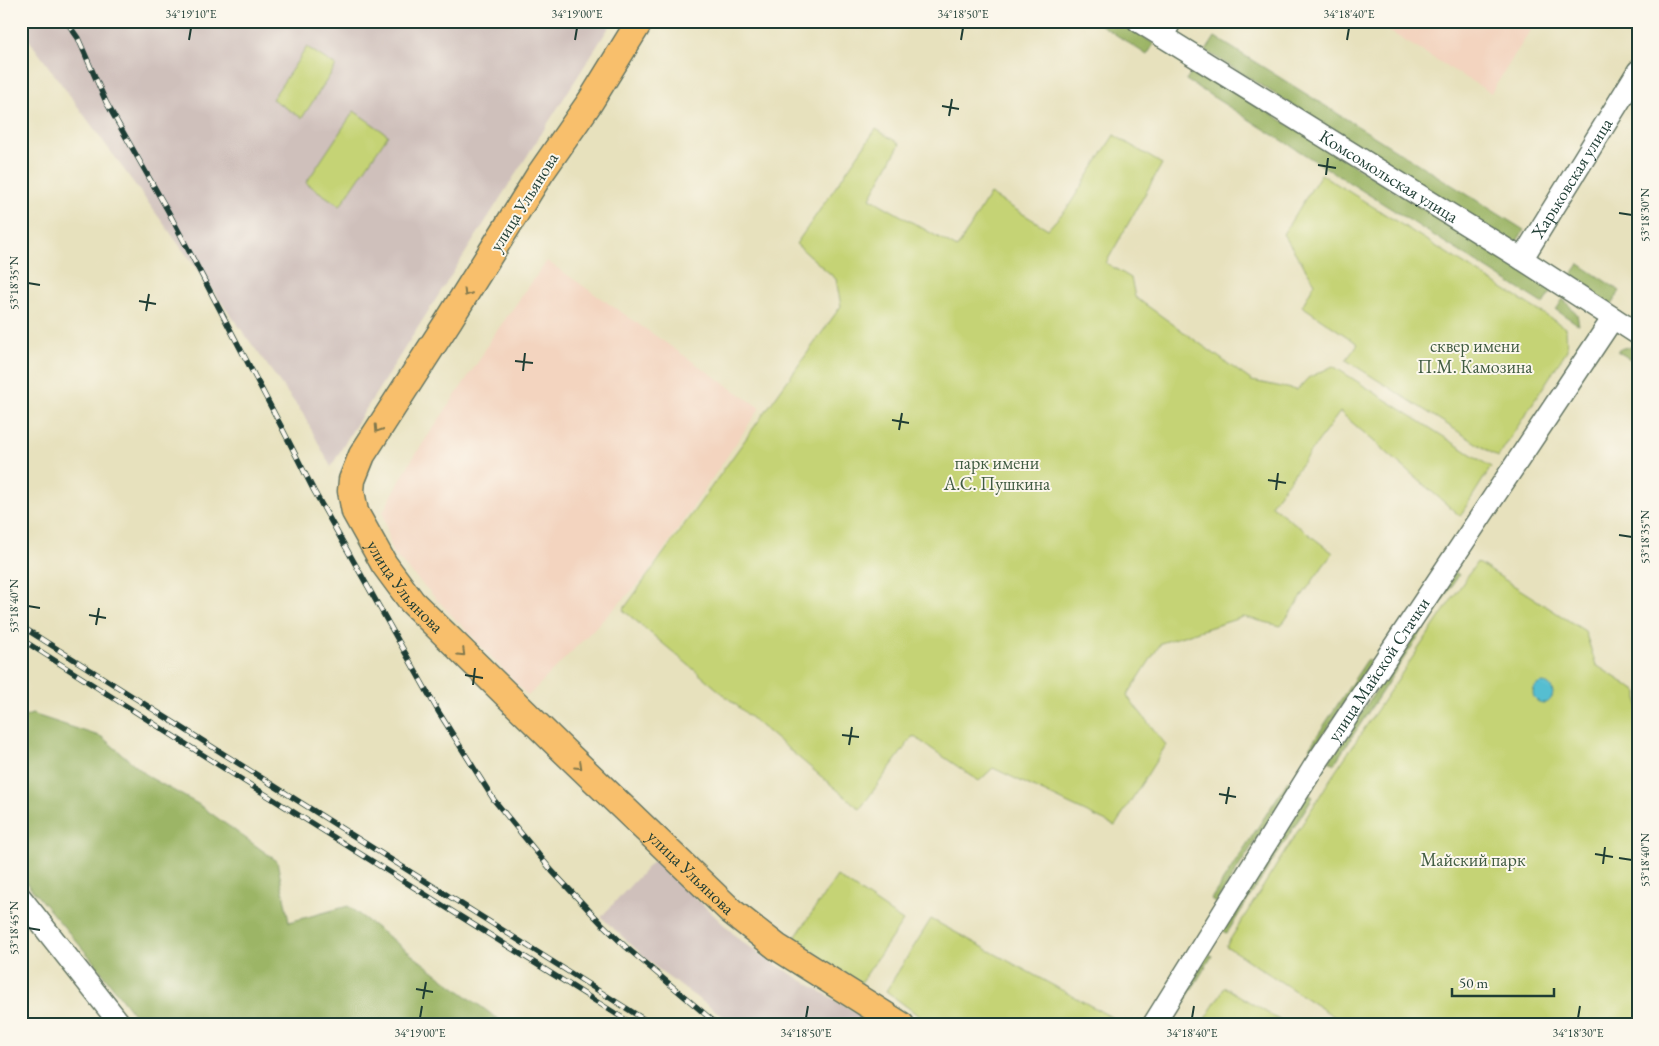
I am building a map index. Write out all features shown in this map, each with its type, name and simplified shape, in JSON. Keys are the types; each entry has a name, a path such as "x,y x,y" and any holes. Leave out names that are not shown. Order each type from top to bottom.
{"main road":[{"name":"улица Ульянова","path":"640,21 590,102 540,174 493,252 359,462 352,480 356,512 384,564 412,602 731,911 777,947 901,1025"}],"street":[{"name":"Комсомольская улица","path":"1138,21 1166,29 1638,334"},
{"name":"Харьковская улица","path":"1522,259 1638,71"},
{"name":"улица Майской Стачки","path":"1153,1025 1319,760 1613,318"},
{"path":"21,898 121,1025"}],"shaded area":[{"path":"21,21 613,21 331,467 303,414 21,29"},
{"path":"1372,21 1536,21 1491,93"},
{"path":"547,261 760,408 646,576 528,696 392,552 383,512 411,461 480,359 491,339"},
{"path":"655,859 742,942 778,966 877,1025 735,1025 661,972 601,917"}],"green space":[{"path":"1095,21 1119,21 1154,44 1147,55"},
{"path":"1215,37 1524,230 1515,244 1206,51"},
{"path":"307,47 336,66 302,118 272,99"},
{"path":"1195,66 1552,290 1543,304 1186,80"},
{"path":"354,111 388,135 340,206 306,183"},
{"name":"парк имени А.С. Пушкина","path":"876,129 900,144 870,198 957,248 990,194 1048,229 1068,207 1114,135 1162,164 1106,263 1131,278 1135,297 1252,381 1297,390 1308,378 1333,366 1491,467 1460,516 1340,412 1271,505 1333,553 1281,626 1243,617 1161,643 1127,696 1166,745 1115,826 993,768 979,781 913,736 860,809 623,610 841,306 836,279 796,244"},
{"name":"сквер имени П.М. Камозина","path":"1321,174 1566,328 1567,350 1498,457 1346,360 1358,344 1302,306 1315,283 1283,234"},
{"path":"1579,264 1620,291 1611,305 1569,278"},
{"path":"1563,299 1577,314 1579,325 1556,310"},
{"path":"1631,347 1638,348 1638,364 1617,351"},
{"name":"Майский парк","path":"1477,562 1585,631 1596,665 1638,692 1638,1025 1347,1025 1226,946 1331,778"},
{"path":"1455,572 1459,575 1334,764 1329,761"},
{"path":"1367,660 1371,662 1313,750 1309,748"},
{"path":"32,714 102,737 149,777 198,804 277,861 289,922 348,906 506,1025 142,1025 89,956 21,877 21,718"},
{"path":"1288,781 1292,783 1216,903 1211,899"},
{"path":"1308,794 1313,797 1227,933 1222,930"},
{"path":"837,876 903,921 860,984 794,939"},
{"path":"931,919 1126,1025 931,1025 886,991"},
{"path":"1208,954 1212,956 1170,1025 1164,1025"},
{"path":"1225,987 1284,1023 1284,1025 1201,1025"}],"water":[{"path":"1543,683 1550,686 1553,693 1550,700 1543,703 1536,700 1533,693 1536,686"}],"railway":[{"path":"66,21 78,38 106,102 168,211 314,491 438,711 494,800 552,871 601,923 626,947 718,1025"},
{"path":"21,626 653,1025"},
{"path":"21,639 634,1025"}]}
